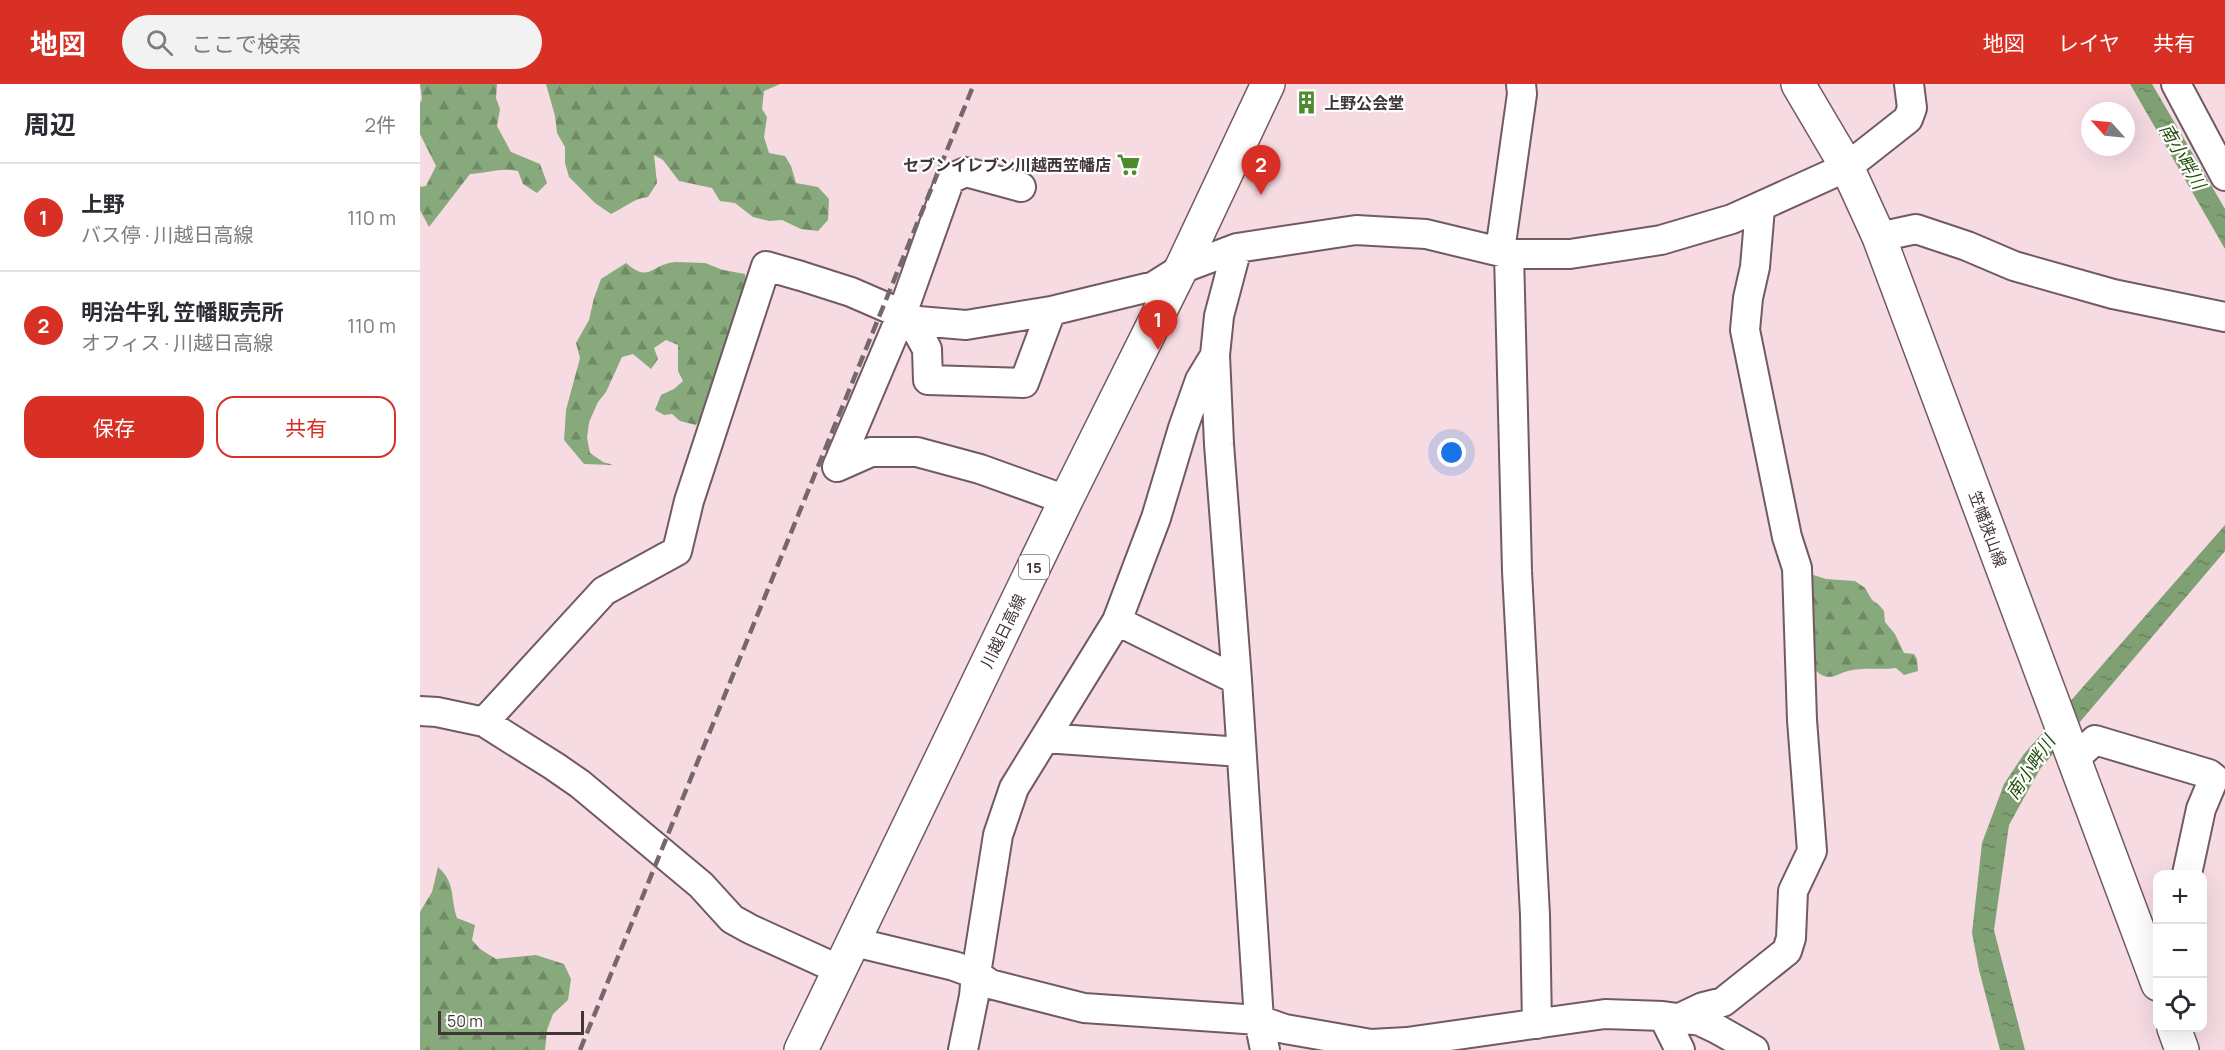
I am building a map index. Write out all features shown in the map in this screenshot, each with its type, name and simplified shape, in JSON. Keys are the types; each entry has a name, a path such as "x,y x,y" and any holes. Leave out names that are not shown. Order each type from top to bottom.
{"main road":[{"name":"笠幡狭山線","path":"1798,84 1847,167 1879,237 2155,978"},
{"name":"川越日高線","path":"801,1050 1066,500 1181,269 1264,86"},
{"path":"2175,1032 2182,1050"}],"street":[{"path":"1521,84 1522,94 1504,253 1535,915 1537,1024"},
{"path":"483,722 604,591 677,551 689,501 766,266 851,292 918,321 966,325 1051,311 1154,286 1181,269 1237,248 1356,230 1426,234 1504,253 1570,254 1660,240 1710,227 1760,208 1847,167 1908,119 1912,108 1910,84"},
{"path":"2176,84 2225,176"},
{"path":"1021,187 966,172 950,179 906,316 837,467 871,452 917,452 980,469 1066,500"},
{"path":"1673,1016 1723,1002 1787,951 1791,938 1793,891 1812,851 1803,720 1797,568 1787,537 1745,330 1748,298 1755,267 1760,208"},
{"path":"1879,237 1916,229 1967,246 2014,266 2113,294 2222,316"},
{"path":"1237,248 1219,316 1215,355 1220,462 1259,1020 1265,1050"},
{"path":"906,316 927,349 928,380 1024,383 1051,311"},
{"path":"963,1050 974,996 998,835 1014,788 1117,621 1156,518 1200,380 1215,355"},
{"path":"1117,621 1237,680"},
{"path":"420,711 437,712 483,722 555,766 580,784 701,885 732,919 750,929 847,956 954,966 976,974 990,984 1084,1008 1259,1020 1286,1029 1371,1044 1407,1042 1605,1014 1673,1016 1718,1029 1754,1050"},
{"path":"1045,738 1241,752"},
{"path":"2072,756 2095,740 2209,774 2214,778 2201,809 2188,870"},
{"path":"1673,1016 1680,1050"}],"green space":[{"path":"420,84 497,84 496,98 500,109 497,126 511,152 540,164 547,183 537,193 523,184 518,171 500,170 470,174 429,227 420,210 420,187 426,186 436,166 420,134 422,99"},
{"path":"546,84 780,84 764,91 762,109 767,117 764,137 769,153 785,156 796,183 818,187 829,199 828,220 818,231 801,229 782,220 769,221 753,217 735,203 720,201 712,188 679,181 663,160 654,155 657,183 648,197 634,201 611,214 595,203 569,177 565,163 565,147 557,133"},
{"path":"626,263 634,269 646,272 667,263 705,263 723,270 745,274 746,288 717,382 708,392 704,414 696,425 680,421 672,414 664,415 655,410 661,395 674,389 683,381 678,371 678,345 666,340 654,348 658,359 651,369 633,354 622,357 589,422 587,438 590,453 603,462 613,465 584,464 564,440 566,410 580,358 576,343 589,320 601,279"},
{"path":"1804,572 1826,579 1855,581 1865,588 1872,600 1884,611 1885,622 1895,634 1904,653 1914,654 1918,671 1904,675 1896,668 1860,669 1827,677 1816,671 1812,659"},
{"path":"438,867 448,879 457,918 475,925 472,940 480,949 496,959 536,955 564,964 571,979 568,1000 553,1014 547,1030 545,1050 420,1050 420,912 432,892"}],"water":[{"name":"南小畔川","path":"2130,84 2152,84 2225,209 2225,249"},
{"name":"南小畔川","path":"2225,525 2225,551 2040,769 2009,825 1994,930 2025,1050 2000,1050 1979,970 1972,933 1982,843 2004,784 2024,754"}],"railway":[{"path":"580,1050 974,84"}],"place":[{"name":"上野公会堂","path":"1306,103"},
{"name":"セブンイレブン川越西笠幡店","path":"1129,165"},
{"name":"明治牛乳 笠幡販売所","path":"1261,195"},
{"name":"上野","path":"1158,350"}]}
